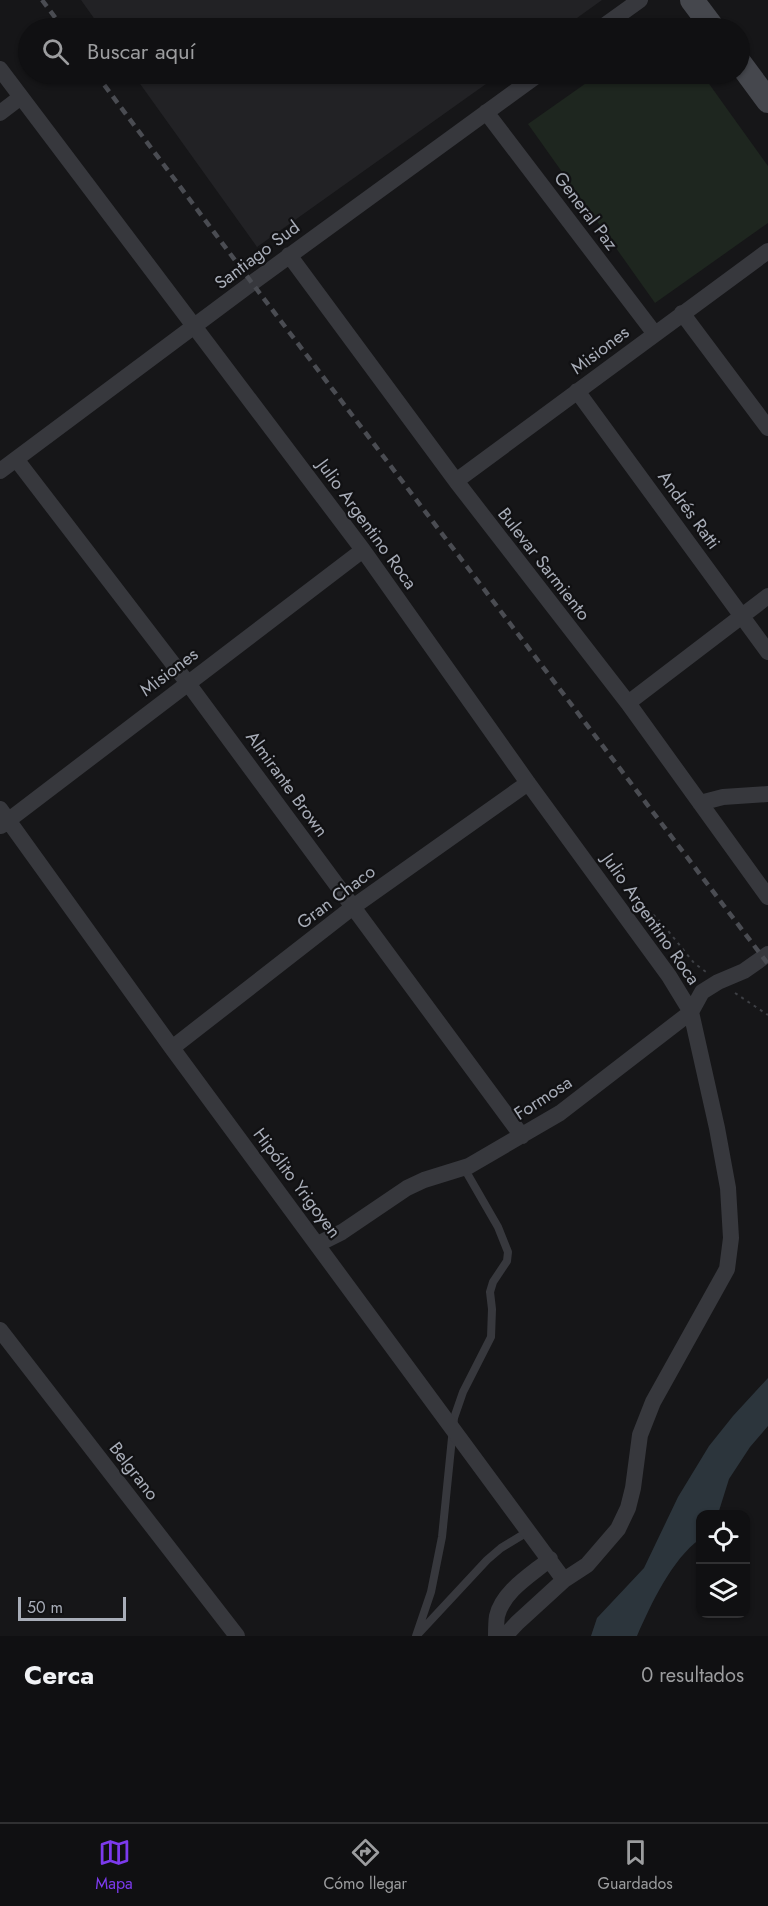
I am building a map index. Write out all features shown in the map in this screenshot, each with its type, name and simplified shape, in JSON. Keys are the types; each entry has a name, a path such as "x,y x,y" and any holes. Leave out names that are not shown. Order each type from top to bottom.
{"street":[{"path":"615,18 640,0"},
{"path":"692,0 706,18"},
{"name":"Julio Argentino Roca","path":"0,69 363,549 528,783 669,976 691,1012 728,1188 731,1238 727,1269 653,1402 640,1434 628,1508 618,1529 587,1565 564,1580 505,1636"},
{"path":"750,77 768,101"},
{"name":"Santiago Sud","path":"0,471 289,255 525,84"},
{"path":"0,113 21,96"},
{"name":"General Paz","path":"486,112 655,334"},
{"name":"Misiones","path":"456,482 768,251"},
{"name":"Bulevar Sarmiento","path":"289,255 456,482 628,703 768,897"},
{"path":"682,313 768,428"},
{"name":"Andrés Ratti","path":"578,391 768,652"},
{"name":"Almirante Brown","path":"16,459 187,682 522,1136"},
{"name":"Misiones","path":"3,818 363,549"},
{"path":"628,703 768,596"},
{"name":"Gran Chaco","path":"172,1048 353,907 528,783"},
{"path":"700,803 723,797 768,794"},
{"name":"Hipólito Yrigoyen","path":"3,818 564,1580"},
{"name":"Formosa","path":"318,1244 342,1232 407,1188 424,1180 464,1168 561,1113 691,1012 702,992 718,981 744,971 768,954"},
{"name":"Belgrano","path":"0,1330 237,1636"},
{"path":"496,1636 497,1616 502,1602 512,1590 550,1559"}],"lane":[{"path":"417,1636 431,1592 442,1538 454,1418 463,1392 491,1337 490,1292 493,1282 507,1261 508,1252 498,1227 464,1168"},
{"path":"417,1636 487,1560 501,1548 529,1531"}],"path":[{"path":"609,868 617,874 694,963 768,1015"}],"shaded area":[{"path":"81,0 602,0 577,18 94,18"},
{"path":"140,84 486,84 257,247"},
{"path":"585,84 709,84 768,166 768,223 655,303 528,124"},
{"path":"768,1378 768,1426 750,1447 729,1479 719,1510 696,1510 696,1543 671,1570 637,1636 591,1636 597,1618 644,1568 678,1497 709,1446"}],"railway":[{"path":"42,0 56,18"},
{"path":"103,84 768,964"}]}
